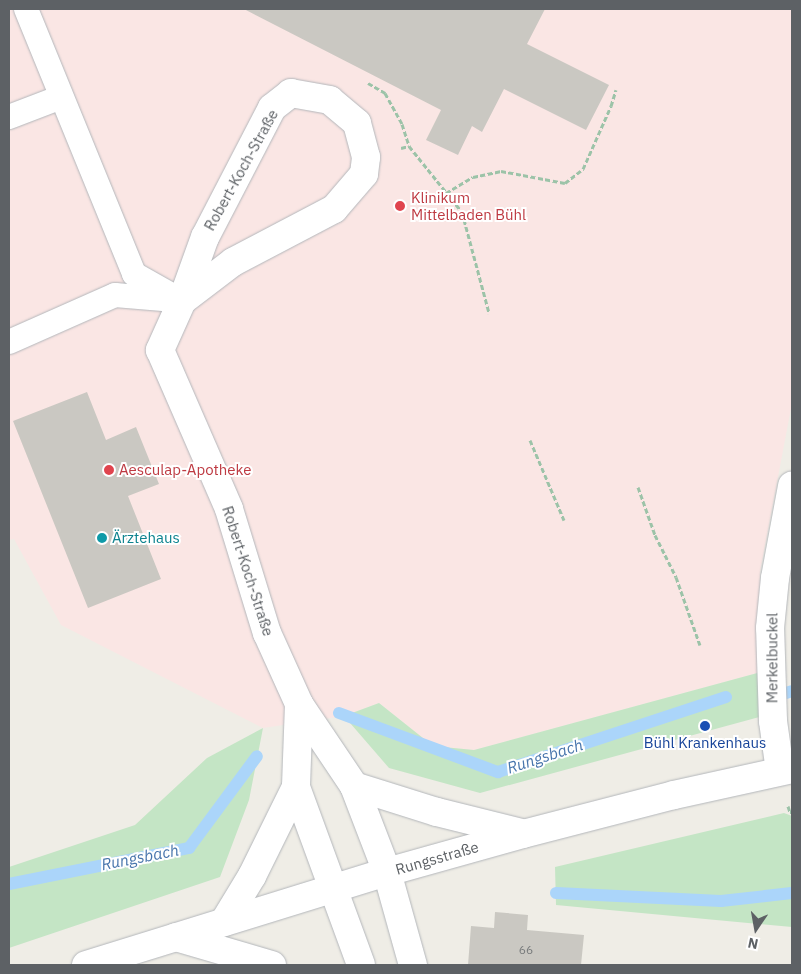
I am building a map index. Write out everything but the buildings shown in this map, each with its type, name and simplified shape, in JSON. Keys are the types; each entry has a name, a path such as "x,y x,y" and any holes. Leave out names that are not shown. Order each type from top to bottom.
{"street":[{"name":"Robert-Koch-Straße","path":"182,301 233,262 334,209 364,174 366,157 357,123 330,100 291,93 272,108 205,237 182,301 160,350 229,509 267,633 299,704 354,786 387,872 413,965"},
{"name":"Merkelbuckel","path":"786,770 773,721 770,628 775,578 792,486"},
{"name":"Robert-Koch-Straße","path":"299,704 296,787 361,965"},
{"name":"Rungsstraße","path":"86,965 387,872 522,834 674,795 786,770"},
{"path":"354,786 437,812 522,834"},
{"path":"224,922 252,876 296,787"},
{"path":"176,937 272,965"}],"lane":[{"path":"26,9 134,274 182,301"},
{"path":"9,117 61,98"},
{"path":"9,342 114,295 182,301"}],"path":[{"path":"446,193 473,177 501,171 565,183 583,169 611,106 616,90"},
{"path":"366,157 409,146 462,212 489,313"},
{"path":"530,440 564,520"},
{"path":"638,487 655,535 676,577 700,645"}],"shaded area":[{"name":"Klinikum Mittelbaden Bühl","path":"9,9 792,9 792,403 760,572 761,672 474,750 433,746 379,703 344,716 263,728 61,625 14,539 9,540"}],"green space":[{"path":"761,672 763,716 480,793 389,768 344,716 379,703 433,746 474,750"},
{"path":"263,728 249,800 220,877 9,948 9,867 135,825 207,758"},
{"path":"784,813 792,816 792,927 556,905 555,867"}],"waterway":[{"name":"Rungsbach","path":"786,693 792,691"},
{"name":"Rungsbach","path":"339,713 498,772 726,697"},
{"name":"Rungsbach","path":"9,884 189,848 257,756"},
{"path":"556,893 721,901 792,893"}],"place":[{"name":"Klinikum Mittelbaden Bühl","path":"400,206"},
{"name":"Aesculap-Apotheke","path":"109,470"},
{"name":"Ärztehaus","path":"102,538"},
{"name":"Bühl Krankenhaus","path":"705,726"}]}
